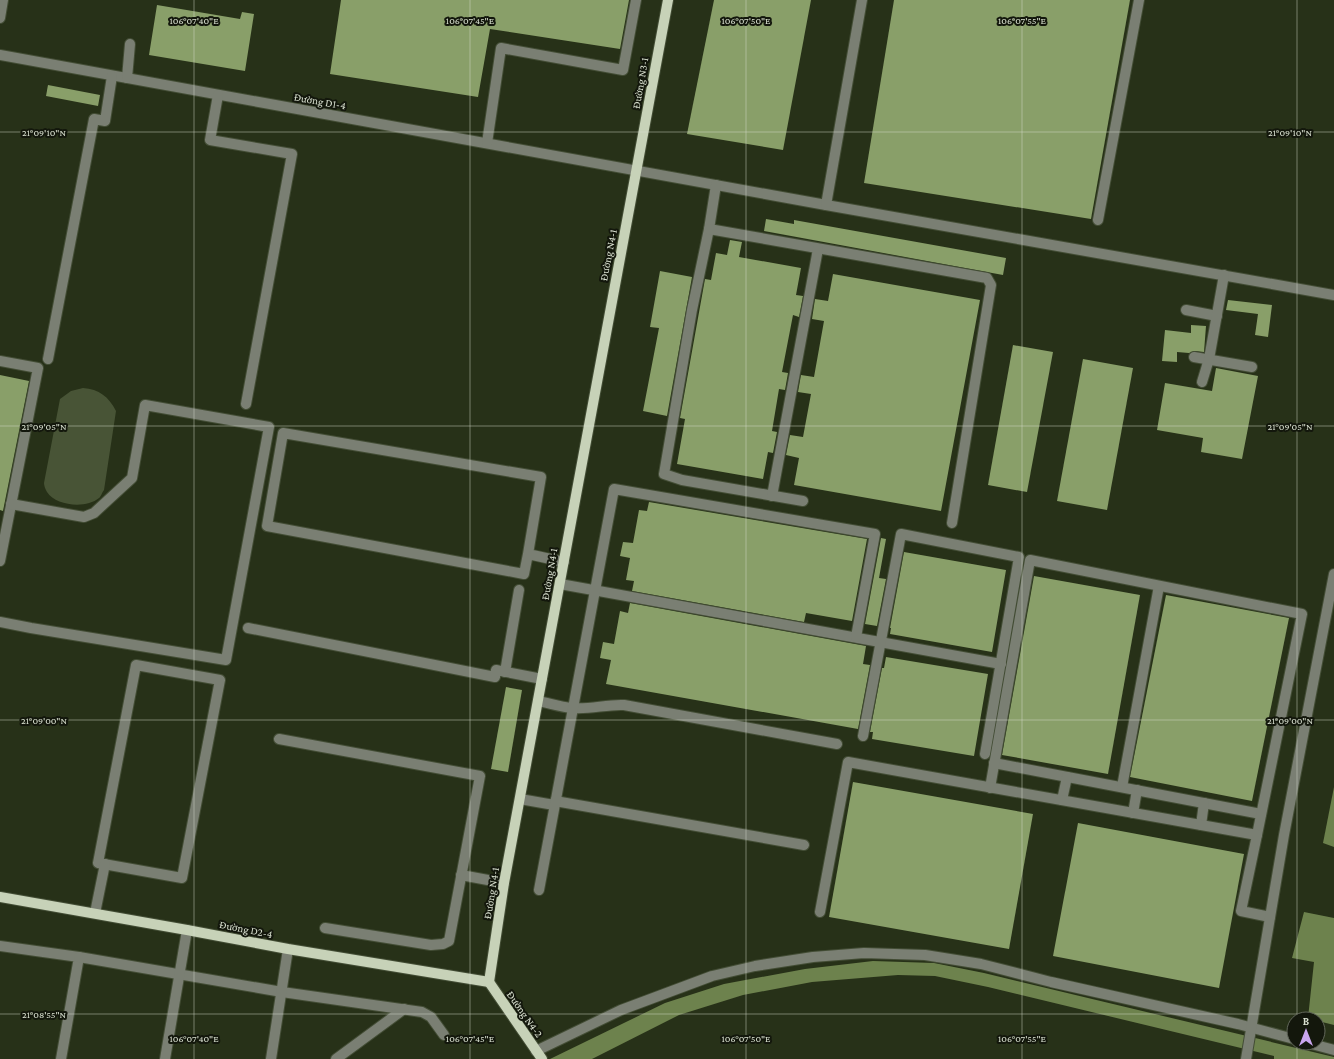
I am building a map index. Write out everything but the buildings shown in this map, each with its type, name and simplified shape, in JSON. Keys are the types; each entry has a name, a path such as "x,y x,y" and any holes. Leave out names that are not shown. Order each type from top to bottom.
{"main road":[{"name":"Đường N3-1","path":"636,170 668,0"},
{"name":"Đường N4-1","path":"488,982 504,883 636,170"},
{"name":"Đường D2-4","path":"0,897 288,949 488,982"},
{"name":"Đường N4-2","path":"488,982 539,1055"}],"street":[{"path":"0,18 3,0"},
{"path":"486,144 501,48 623,70 636,0"},
{"path":"826,205 862,0"},
{"path":"1098,220 1139,0"},
{"path":"127,78 130,44"},
{"name":"Đường D1-4","path":"0,56 1334,295"},
{"path":"48,359 94,118 104,121 112,76"},
{"path":"218,95 210,140 292,154 246,404"},
{"path":"716,185 709,229 692,310 664,474 682,480 803,501"},
{"path":"709,229 988,278 991,284 952,523"},
{"path":"772,496 818,248"},
{"path":"1202,382 1209,360 1224,275"},
{"path":"1186,310 1217,316"},
{"path":"1194,356 1252,367"},
{"path":"0,361 38,368 0,561"},
{"path":"0,622 226,660 269,427 145,405 132,478 94,513 84,517 11,504"},
{"path":"282,433 541,477 528,554 524,574 267,526 282,433"},
{"path":"539,890 614,489 875,534 856,638"},
{"path":"863,736 902,534 1019,557 985,754"},
{"path":"528,554 564,562"},
{"path":"990,788 1030,560 1302,614 1241,911 1270,917"},
{"path":"1247,1057 1286,827 1334,574"},
{"path":"560,584 1001,664"},
{"path":"1122,787 1159,586"},
{"path":"505,672 519,590"},
{"path":"248,628 495,677 496,670 542,679"},
{"path":"136,665 220,680 182,878 105,864 98,863 136,665"},
{"path":"538,701 572,708 624,705 837,744"},
{"path":"279,739 480,776 449,941 443,944 431,945 325,928"},
{"path":"820,912 848,762 1257,835"},
{"path":"994,763 1261,814"},
{"path":"1062,800 1067,777"},
{"path":"1133,813 1137,790"},
{"path":"520,799 555,803 804,845"},
{"path":"1201,825 1204,803"},
{"path":"95,913 105,864"},
{"path":"461,875 504,883"},
{"path":"165,1059 187,930"},
{"path":"0,946 79,957 282,992 422,1012 428,1014 444,1035"},
{"path":"271,1059 288,949"},
{"path":"539,1055 621,1010 712,976 755,966 864,953 925,955 980,964 1286,1037"},
{"path":"61,1059 79,957"},
{"path":"336,1059 404,1009"}],"shaded area":[{"path":"83,388 99,392 107,398 116,411 104,490 100,497 87,504 79,505 64,503 51,497 46,491 44,483 60,399 71,391"},
{"path":"1334,787 1334,847 1323,843"},
{"path":"1304,912 1334,918 1334,1025 1326,1023 1326,1011 1309,1011 1314,962 1292,958"},
{"path":"873,961 934,963 984,973 1286,1045 1286,1051 1309,1051 1334,1057 1334,1059 1274,1059 1274,1056 988,987 935,976 898,975 812,982 743,995 679,1015 592,1059 550,1059 665,1003 724,984 805,969"}]}
